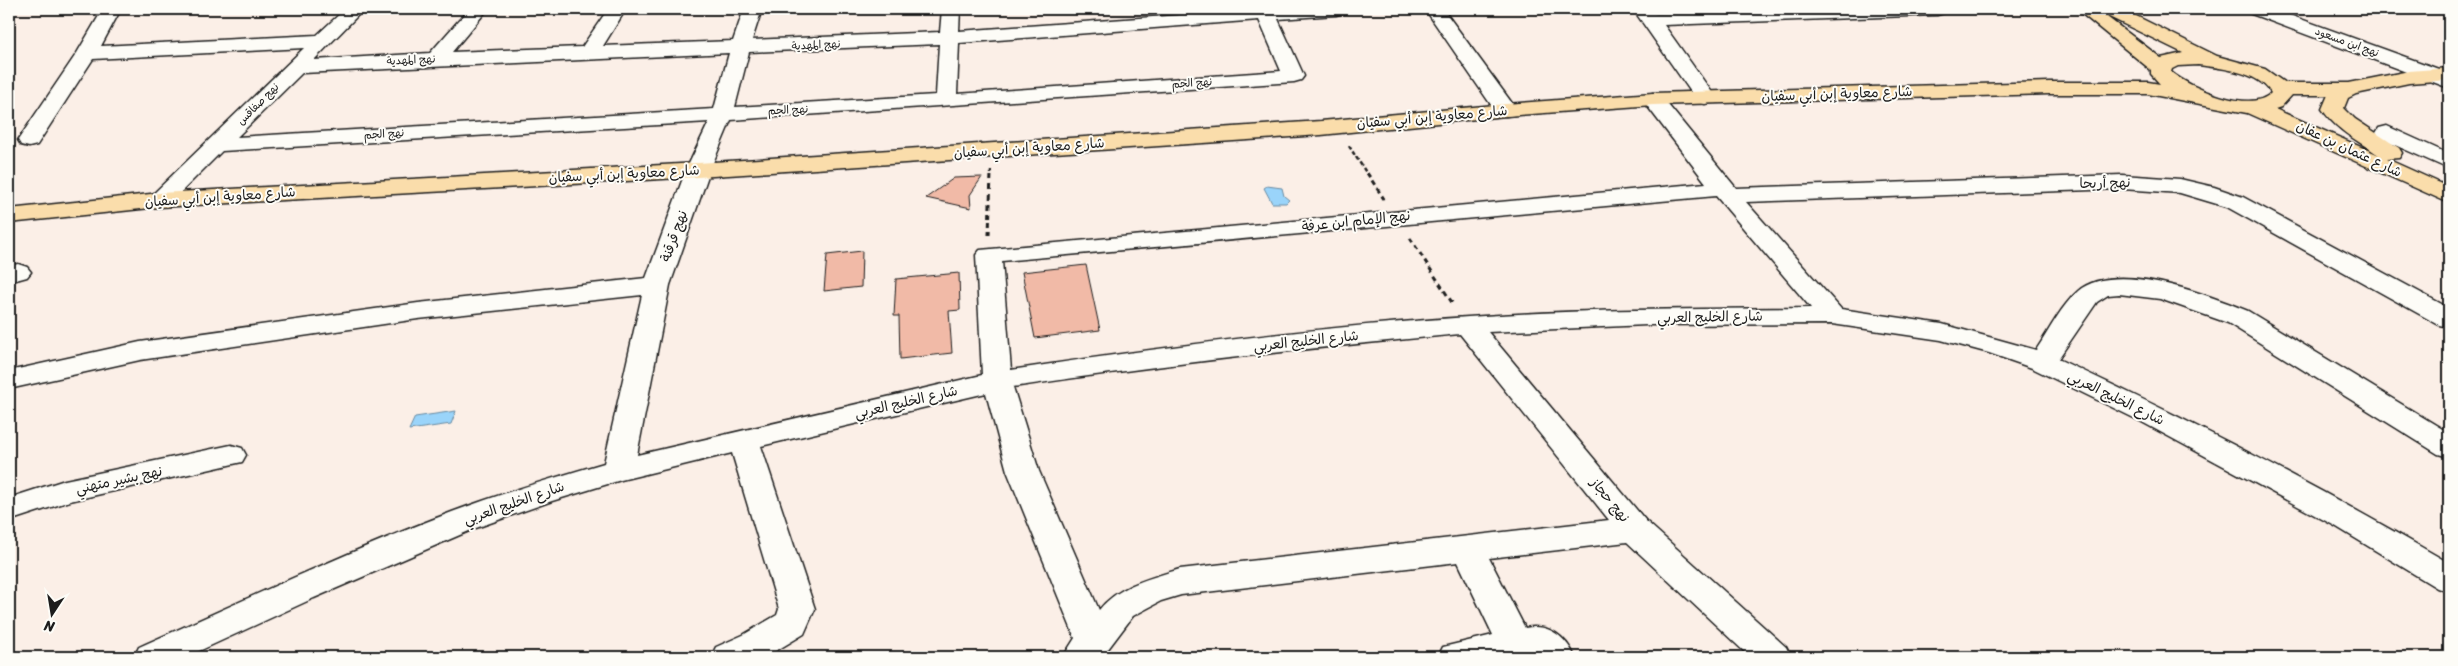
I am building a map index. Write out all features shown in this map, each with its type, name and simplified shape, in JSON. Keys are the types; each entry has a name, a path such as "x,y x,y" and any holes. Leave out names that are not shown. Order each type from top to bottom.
{"main road":[{"path":"2085,9 2161,71"},
{"path":"2108,9 2214,61"},
{"name":"شارع معاوية إبن أبي سفيان","path":"2161,71 2164,64 2172,61 2214,61 2241,67 2334,77 2409,77"},
{"name":"شارع معاوية إبن أبي سفيان","path":"9,216 160,200 698,170 1336,126 1506,110 1653,99 2049,88 2148,88 2246,106 2272,103 2280,100 2281,92 2266,78 2241,67"},
{"name":"شارع معاوية إبن أبي سفيان","path":"2049,88 2134,72 2161,71"},
{"name":"شارع معاوية إبن أبي سفيان","path":"2161,71 2174,86 2200,97"},
{"path":"2281,92 2349,89 2409,77 2445,77"},
{"path":"2349,89 2339,95 2333,108 2347,124 2399,158"},
{"name":"شارع عثمان بن عفان","path":"2281,92 2318,116 2449,182"},
{"name":"شارع عثمان بن عفان","path":"2246,106 2300,127 2449,196"}],"street":[{"path":"29,140 88,53 112,9"},
{"name":"نهج صفاقس","path":"160,200 356,9"},
{"path":"436,59 480,9"},
{"path":"589,52 617,9"},
{"name":"نهج قرقنة","path":"618,470 657,285 698,170 723,114 740,48 753,9"},
{"path":"946,101 951,9"},
{"name":"نهج المهدية","path":"295,67 589,52 740,48 948,38 1267,16 1336,9"},
{"path":"1434,9 1506,110"},
{"path":"1645,14 1937,9"},
{"name":"نهج ابن مسعود","path":"2256,9 2445,77"},
{"path":"1645,14 1705,98"},
{"name":"نهج الجم","path":"217,145 946,101 1294,76 1267,16"},
{"path":"88,53 323,41"},
{"path":"1653,99 1726,192 1832,316"},
{"path":"2387,133 2449,162"},
{"name":"نهج أريحا","path":"1726,192 2122,182 2165,182 2187,185 2235,202 2449,319"},
{"name":"نهج الإمام ابن عرفة","path":"989,256 1396,217 1726,192"},
{"path":"989,256 996,381 1023,471 1087,648"},
{"path":"9,380 140,351 418,311 657,285"},
{"path":"2042,362 2089,296 2102,288 2125,287 2180,294 2238,317 2449,447"},
{"name":"شارع الخليج العربي","path":"152,657 302,589 464,520 618,470 996,381 1125,361 1467,325 1647,317 1832,316 1942,332 2000,347 2042,362 2151,414 2266,474 2449,579"},
{"name":"نهج حجاز","path":"1467,325 1634,529 1773,657"},
{"path":"743,651 791,624 797,609 744,441"},
{"name":"نهج بشير متهني","path":"9,510 66,491 231,455"},
{"path":"1087,648 1121,607 1149,592 1180,582 1634,529"},
{"path":"1467,547 1515,643"},
{"path":"1456,657 1535,640 1544,642 1557,657"}],"path":[{"path":"1336,126 1467,325"},
{"path":"989,256 992,150"}],"water":[{"path":"1267,186 1282,188 1284,196 1289,200 1286,203 1272,203 1264,188"},
{"path":"456,411 451,424 409,430 415,417"}],"building":[{"path":"982,177 970,195 971,208 926,198 954,178"},
{"path":"862,251 861,287 824,291 827,255"},
{"path":"1086,265 1100,330 1035,338 1022,272"},
{"path":"959,273 960,310 949,311 952,353 900,359 899,316 894,316 896,279"}]}
